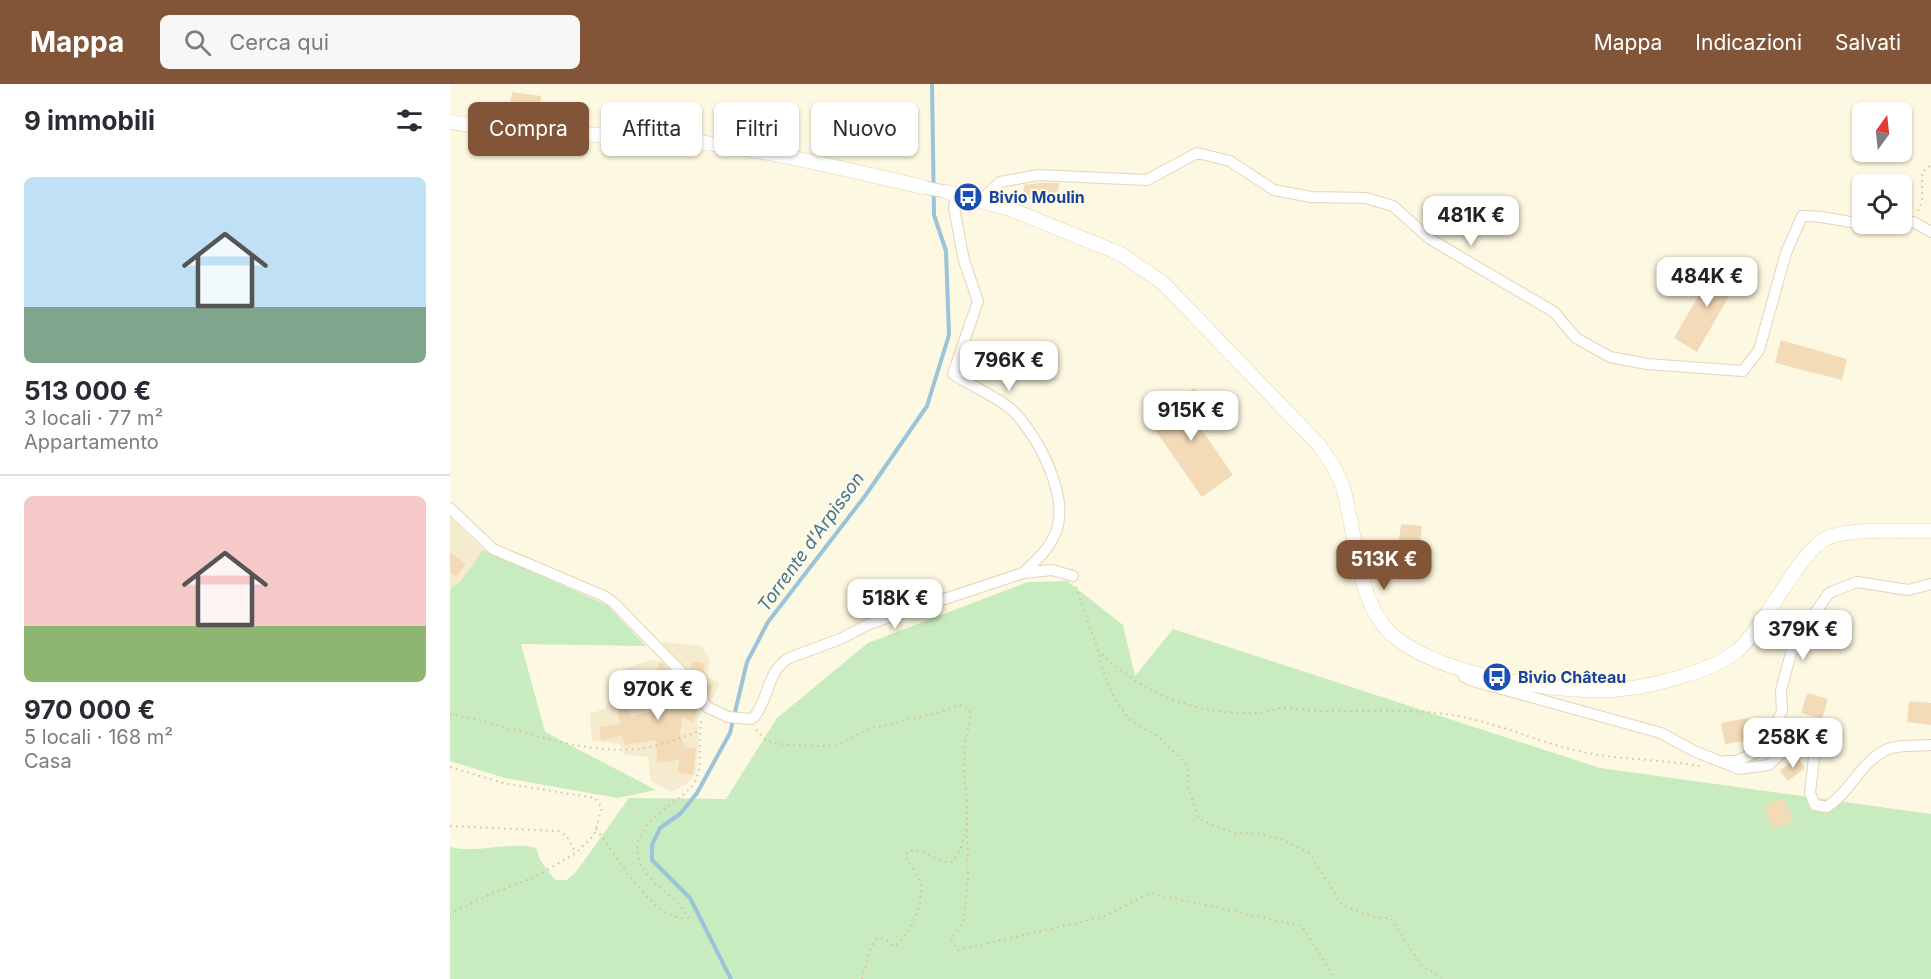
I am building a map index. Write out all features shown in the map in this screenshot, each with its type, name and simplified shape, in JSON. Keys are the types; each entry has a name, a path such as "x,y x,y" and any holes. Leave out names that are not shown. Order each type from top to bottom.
{"main road":[{"path":"450,122 480,128 659,138 723,145 781,154 923,187"},
{"path":"951,193 1010,209 1121,254 1170,290 1318,444 1333,465 1344,488 1365,584 1382,624 1401,643 1423,656 1463,670 1556,688 1613,690 1677,676 1718,663 1737,650 1809,554 1825,539 1847,534 1931,531"}],"street":[{"path":"981,200 999,182 1038,175 1147,180 1197,153 1230,161 1274,189 1311,197 1365,198 1393,206 1430,239 1554,312 1576,338 1610,357 1647,363 1743,371 1759,350 1786,253 1802,216 1824,215 1852,221"},
{"path":"923,187 951,193 964,261 978,301 953,374 1011,410 1036,440 1042,448 1060,507 1056,534 1042,555 1023,573"},
{"path":"1914,222 1931,232"},
{"path":"450,508 493,549 614,603 689,680 707,707 728,717 747,719 760,710 776,669 789,658 840,639 869,624 1023,573 1052,570 1072,576"},
{"path":"1716,760 1737,761 1755,753 1773,731 1782,711 1781,690 1791,653 1798,637 1829,593 1857,582 1908,590 1931,584"},
{"path":"1463,670 1464,677 1473,681 1661,733 1738,769 1768,765 1803,732 1812,734 1816,740 1810,793 1815,805 1827,807 1841,798 1860,772 1886,749 1931,745"}],"path":[{"path":"1914,222 1922,201 1922,172 1931,165"},
{"path":"1072,576 1098,650 1102,669 1115,700 1132,722 1160,738 1187,765 1189,790 1199,819 1235,834 1252,832 1281,839 1309,853 1342,905 1372,916 1391,919 1422,966 1444,979"},
{"path":"1098,650 1117,668 1186,707 1253,713 1287,708 1318,711 1405,709 1453,715 1567,748 1613,758 1659,759 1706,767 1716,760"},
{"path":"747,719 767,741 785,745 826,746 842,743 865,730 960,705 968,708 971,716 965,742 964,776 968,822 968,880 964,920 951,939 958,950 1103,917 1150,893 1302,926 1335,979"},
{"path":"596,829 619,862 650,899 663,911 680,919 688,918 681,907 651,879 640,864 638,852 644,831 651,819 692,787 697,778 699,731 707,707"},
{"path":"450,714 554,740 617,748 638,749 699,731"},
{"path":"450,767 503,783 595,798 602,808 596,829 586,845 576,854 537,876 493,892 450,914"},
{"path":"862,979 871,947 876,939 884,938 893,946 897,944 914,918 921,901 920,882 906,857 908,851 922,850 946,863 952,862 960,851 968,822"},
{"path":"450,826 558,831 566,835 576,854"}],"shaded area":[{"path":"450,516 483,550 460,582 450,589"},
{"path":"663,642 702,646 710,661 706,677 719,683 711,701 705,699 663,647"},
{"path":"652,660 669,663 703,705 697,722 699,749 695,775 688,783 671,792 651,781 648,757 625,755 620,744 592,741 590,714 606,708 622,669"}],"green space":[{"path":"483,550 607,605 646,646 521,644 545,732 656,790 618,798 505,778 450,761 450,589 460,582"},
{"path":"1067,581 1123,625 1135,676 1173,629 1600,768 1931,814 1931,979 450,979 450,847 471,849 525,846 536,848 540,860 555,880 567,880 576,872 629,798 726,799 777,718 868,643 1028,582"}],"building":[{"path":"512,92 541,96 540,102 510,102"},
{"path":"1059,183 1057,201 1023,198 1024,185"},
{"path":"1717,264 1740,277 1697,352 1674,338"},
{"path":"1781,340 1847,359 1842,380 1775,363"},
{"path":"1194,388 1212,413 1197,423 1233,475 1202,497 1148,420"},
{"path":"1401,524 1422,526 1417,572 1395,569"},
{"path":"450,552 466,564 456,577 450,572"},
{"path":"693,661 705,664 701,681 713,685 709,696 690,671"},
{"path":"658,663 662,663 669,670 669,681 679,680 698,707 693,722 682,718 680,733 685,747 696,748 693,775 678,773 679,760 657,763 656,740 625,745 622,736 601,740 599,727 620,724 618,708 614,707 618,687 634,690 629,717 655,710 654,681 657,681"},
{"path":"1807,693 1828,699 1822,719 1801,713"},
{"path":"1909,701 1931,703 1931,725 1907,722"},
{"path":"1748,718 1752,740 1725,744 1721,723"},
{"path":"1797,757 1805,768 1788,781 1780,771"},
{"path":"1784,798 1794,821 1773,829 1764,806"}],"waterway":[{"name":"Torrente d'Arpisson","path":"731,979 690,898 652,860 652,845 660,828 680,814 697,793 730,733 747,662 768,622 865,496 927,406 949,335 946,251 934,215 932,84"}],"place":[{"name":"Bivio Moulin","path":"968,197"},
{"name":"Bivio Château","path":"1497,677"}]}
